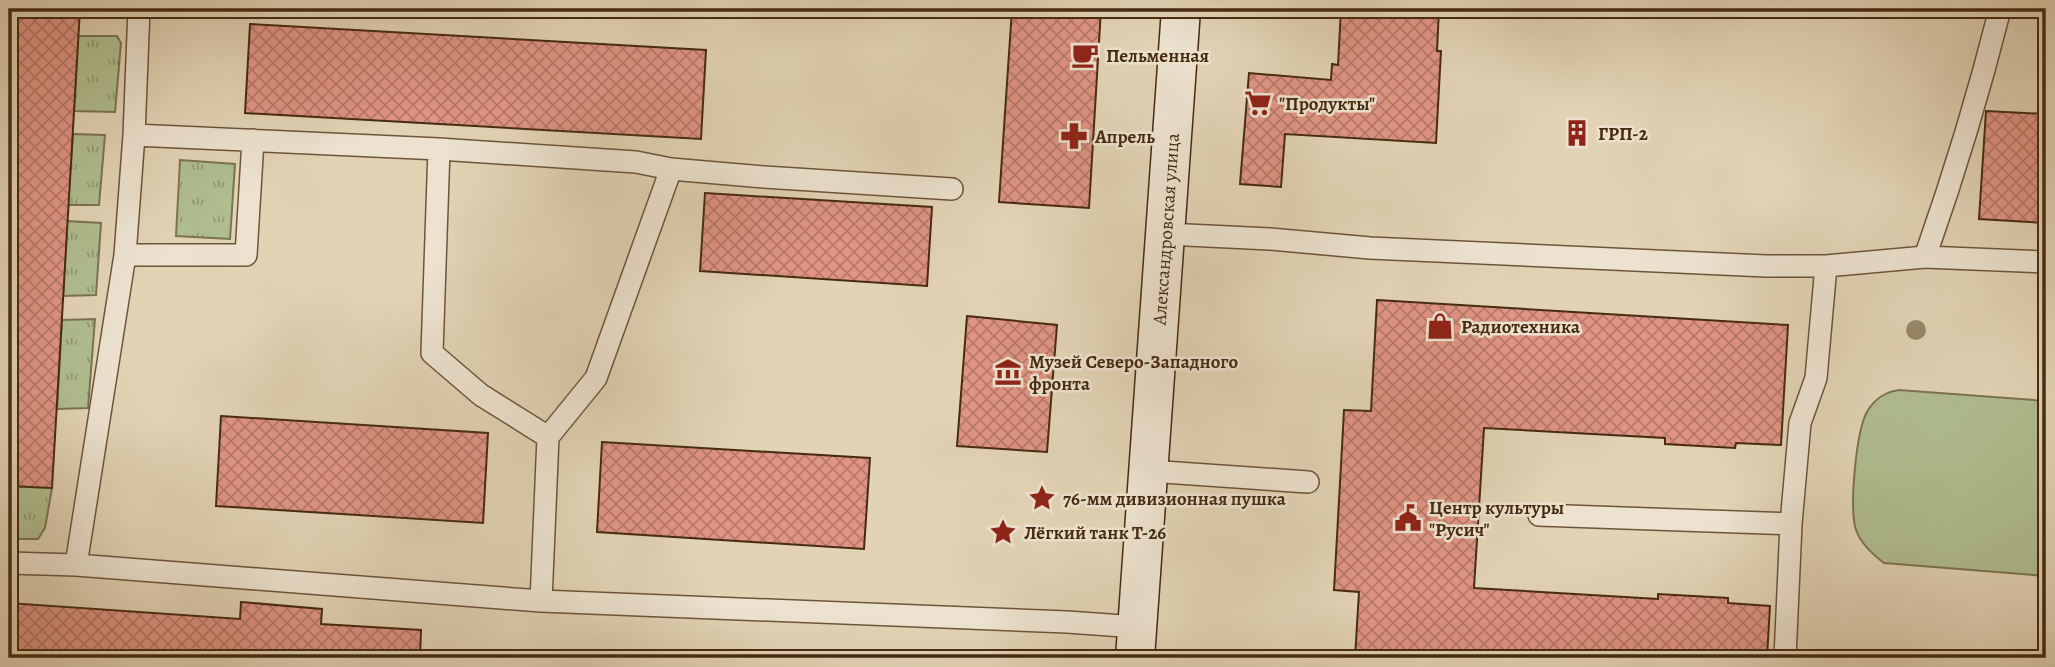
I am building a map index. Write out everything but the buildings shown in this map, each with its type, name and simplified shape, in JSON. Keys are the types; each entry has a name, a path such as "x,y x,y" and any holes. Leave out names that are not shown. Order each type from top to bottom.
{"street":[{"name":"Александровская улица","path":"1136,643 1181,9"}],"lane":[{"path":"76,565 125,255 134,135 139,9"},
{"path":"1925,257 1962,150 2000,9"},
{"path":"134,135 439,149 636,162 671,169 952,190"},
{"path":"125,255 246,254 253,140"},
{"path":"439,149 432,353 481,395 548,437"},
{"path":"541,601 548,437 596,378 671,169"},
{"path":"1166,234 1270,239 1384,249 1766,266 1826,266 1925,257 2046,262"},
{"path":"1785,658 1791,524 1800,423 1816,378 1826,266"},
{"path":"1149,471 1308,482"},
{"path":"1539,515 1791,524"},
{"path":"9,563 76,565 541,601 1068,622 1136,643"}],"green space":[{"path":"80,9 121,9 122,18 80,16"},
{"path":"78,36 117,36 121,43 115,112 74,111"},
{"path":"73,134 105,135 99,205 68,205"},
{"path":"180,160 235,164 230,239 176,236"},
{"path":"67,221 101,223 96,295 63,296"},
{"path":"95,319 88,408 57,409 62,320"},
{"path":"1899,390 2046,401 2046,576 1884,563 1864,544 1856,530 1853,505 1860,434 1868,410 1874,402 1885,394"},
{"path":"9,486 52,488 45,528 38,539 9,539"}],"place":[{"name":"Пельменная","path":"1085,55"},
{"name":"\"Продукты\"","path":"1258,103"},
{"name":"ГРП-2","path":"1577,133"},
{"name":"Апрель","path":"1074,136"},
{"name":"Радиотехника","path":"1440,326"},
{"name":"Музей Северо-Западного фронта","path":"1008,372"},
{"name":"76-мм дивизионная пушка","path":"1042,498"},
{"name":"Центр культуры \"Русич\"","path":"1408,518"},
{"name":"Лёгкий танк Т-26","path":"1003,532"}]}
